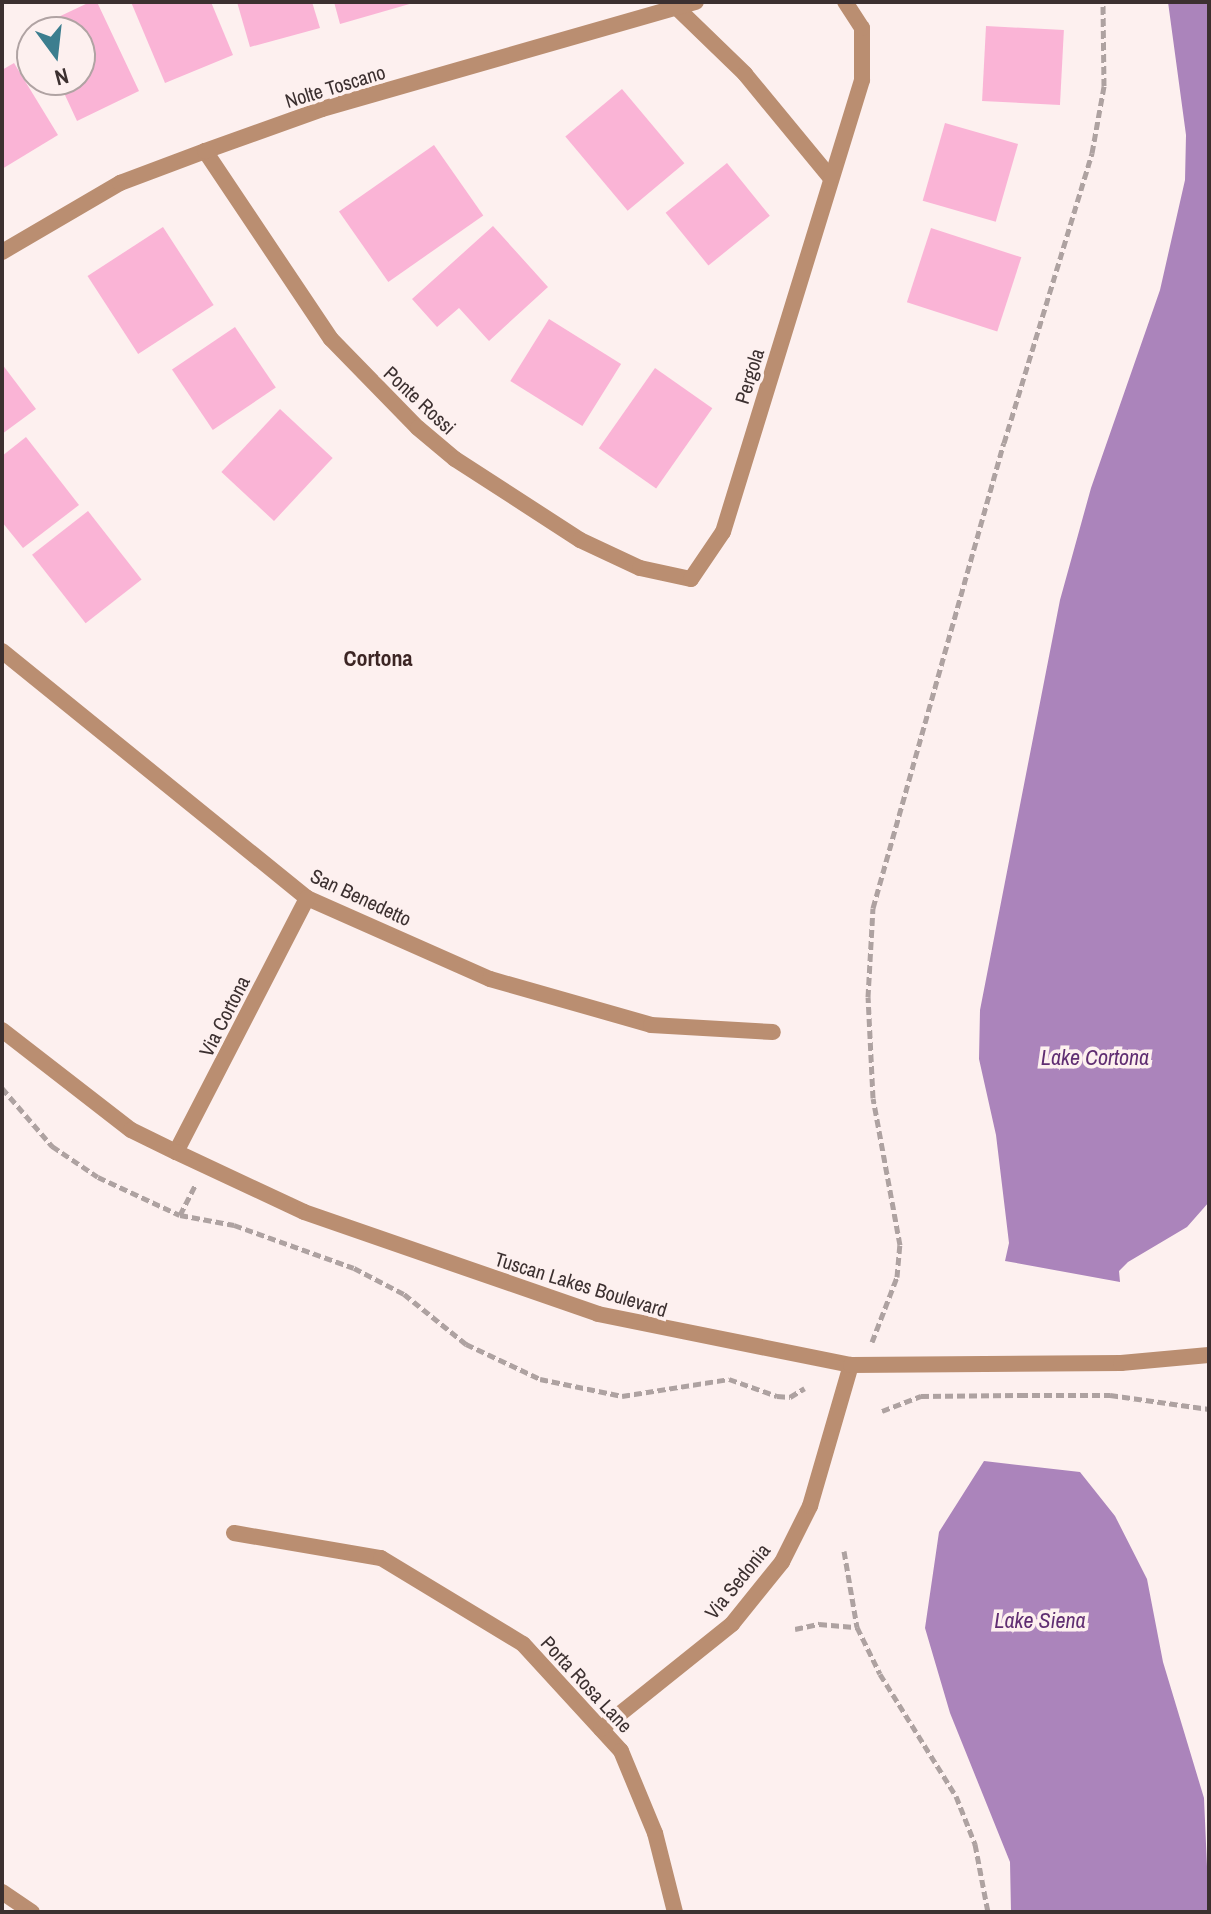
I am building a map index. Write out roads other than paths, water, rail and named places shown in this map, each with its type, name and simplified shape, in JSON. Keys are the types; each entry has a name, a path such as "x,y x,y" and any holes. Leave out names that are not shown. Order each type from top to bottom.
{"street":[{"name":"Nolte Toscano","path":"2,252 120,183 205,151 322,109 696,2"},
{"name":"Pergola","path":"691,579 723,532 866,52 862,28 845,2"},
{"path":"677,8 745,74 830,177"},
{"name":"Ponte Rossi","path":"205,151 331,339 418,428 455,459 580,540 640,568 691,579"},
{"name":"San Benedetto","path":"2,651 307,898 490,979 651,1025 773,1032"},
{"name":"Via Cortona","path":"176,1152 307,898"},
{"name":"Tuscan Lakes Boulevard","path":"2,1030 131,1130 176,1152 304,1212 598,1314 851,1365 1121,1363 1209,1355"},
{"name":"Via Sedonia","path":"601,1729 732,1624 782,1562 810,1506 851,1365"},
{"name":"Porta Rosa Lane","path":"234,1533 381,1558 523,1644 621,1751 655,1833 675,1912"},
{"path":"2,1892 32,1912"}],"water":[{"name":"Lake Cortona","path":"1168,2 1209,2 1209,1202 1187,1227 1128,1262 1119,1271 1120,1282 1005,1261 1009,1243 996,1135 979,1059 980,1010 1060,600 1091,488 1160,290 1185,180 1186,135"},
{"name":"Lake Siena","path":"984,1461 1080,1472 1115,1516 1147,1579 1163,1662 1204,1798 1209,1912 1011,1912 1010,1862 950,1713 925,1628 939,1532"}],"district":[{"name":"Cortona","path":"378,659"}]}
